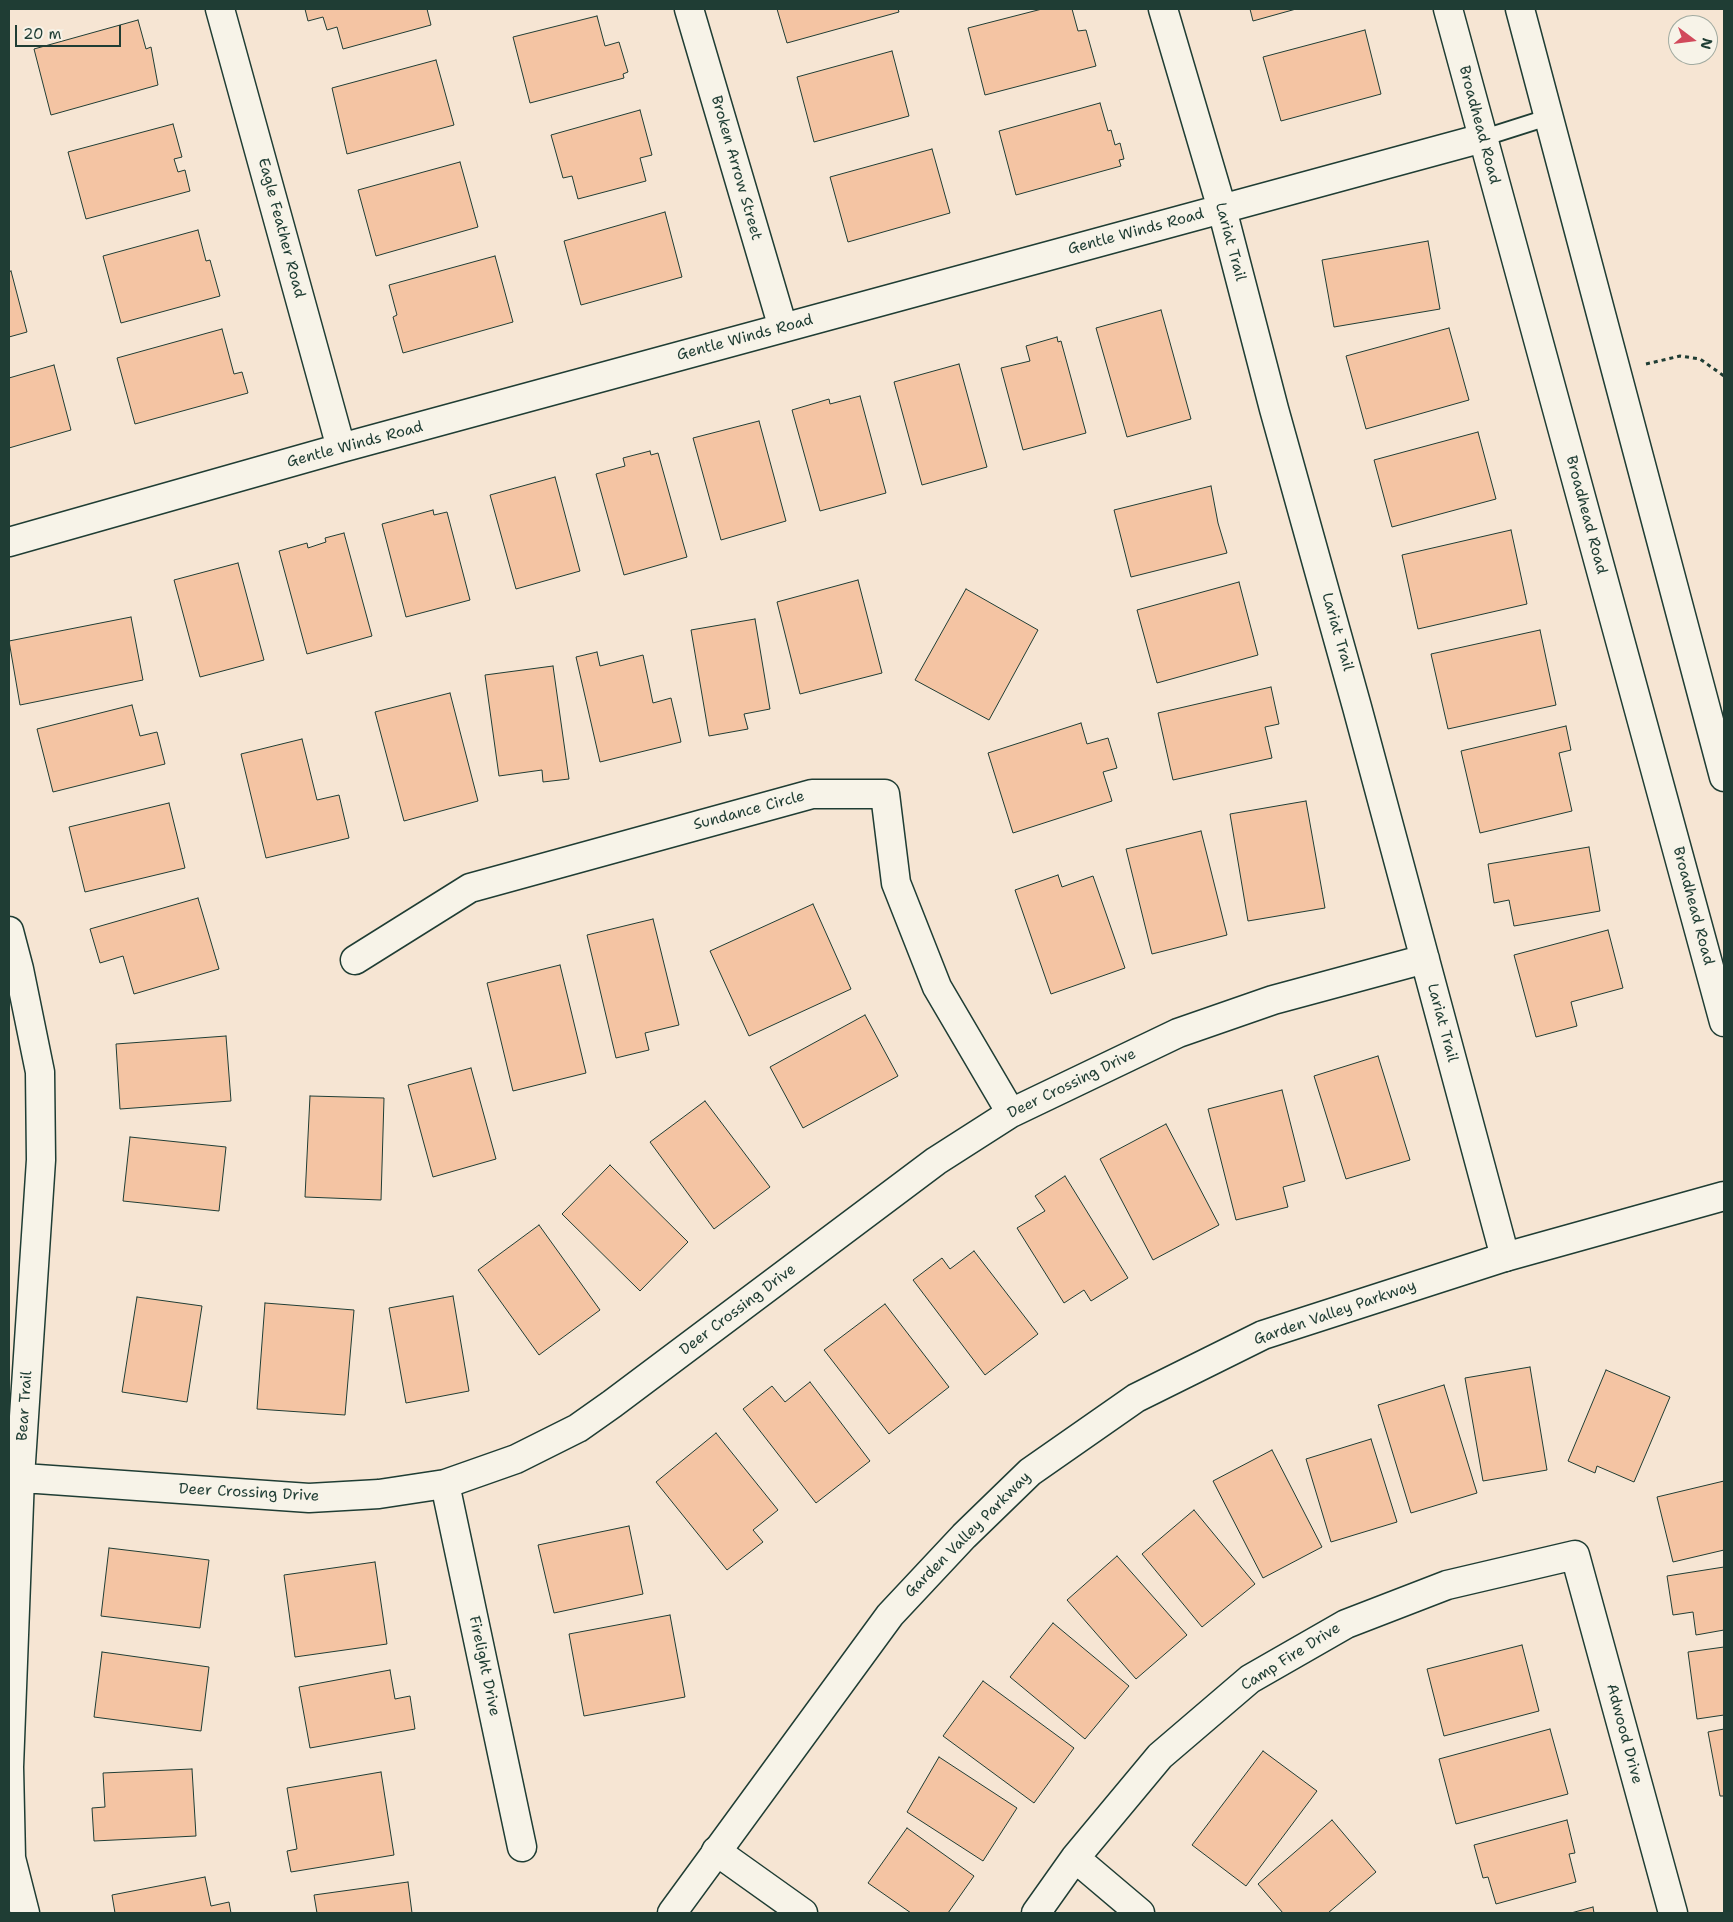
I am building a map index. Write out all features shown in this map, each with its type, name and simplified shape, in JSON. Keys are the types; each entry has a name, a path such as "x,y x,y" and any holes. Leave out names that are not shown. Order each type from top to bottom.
{"street":[{"name":"Eagle Feather Road","path":"220,9 341,448"},
{"name":"Broken Arrow Street","path":"689,9 783,328"},
{"name":"Lariat Trail","path":"1163,9 1222,209 1274,410 1426,959 1504,1257"},
{"name":"Broadhead Road","path":"1448,9 1724,1022"},
{"path":"1520,9 1724,777"},
{"name":"Gentle Winds Road","path":"9,542 341,448 1483,138"},
{"name":"Sundance Circle","path":"354,960 470,888 812,794 885,794 896,883 937,987 1012,1113"},
{"name":"Bear Trail","path":"9,931 14,970 40,1072 41,1160 14,1477 9,1768 11,1858 25,1913"},
{"name":"Deer Crossing Drive","path":"14,1477 309,1498 379,1494 445,1484 516,1459 578,1428 936,1161 1012,1113 1178,1033 1273,1000 1426,959"},
{"name":"Garden Valley Parkway","path":"672,1913 890,1615 964,1536 1030,1472 1136,1398 1263,1334 1504,1257 1724,1196"},
{"name":"Firelight Drive","path":"445,1484 522,1847"},
{"name":"Camp Fire Drive","path":"1036,1913 1075,1858 1160,1756 1250,1679 1346,1624 1447,1585 1575,1555"},
{"name":"Adwood Drive","path":"1575,1555 1673,1913"},
{"path":"716,1852 803,1913"},
{"path":"1075,1858 1140,1913"}],"lane":[{"path":"1483,138 1549,117"}],"path":[{"path":"1617,373 1680,356 1700,359 1724,376"}],"building":[{"path":"305,9 427,9 431,25 343,49 337,27 327,30 323,17 308,21"},
{"path":"777,9 898,9 899,12 787,43"},
{"path":"1042,9 1072,9 1078,31 1086,30 1096,66 985,95 968,28"},
{"path":"1250,9 1296,9 1253,21"},
{"path":"597,16 605,46 619,42 628,72 623,74 624,78 530,103 513,37"},
{"path":"138,20 146,49 151,47 158,85 51,115 34,49"},
{"path":"1365,30 1381,94 1281,121 1263,57"},
{"path":"892,51 909,116 814,142 797,77"},
{"path":"436,60 454,125 347,154 332,88"},
{"path":"1100,103 1108,131 1111,130 1115,145 1120,143 1124,159 1119,160 1121,166 1016,195 999,131"},
{"path":"640,110 652,155 640,158 646,181 578,199 572,176 563,178 551,135"},
{"path":"173,124 182,157 174,159 178,172 185,170 190,191 86,219 68,152"},
{"path":"932,149 950,213 848,242 830,177"},
{"path":"460,162 478,227 376,256 358,190"},
{"path":"665,212 682,277 581,305 564,241"},
{"path":"198,230 206,261 210,260 220,296 121,323 103,256"},
{"path":"1428,241 1440,309 1334,327 1322,260"},
{"path":"495,256 513,322 403,353 393,317 397,315 389,285"},
{"path":"11,271 27,332 9,337 9,272"},
{"path":"1161,310 1191,419 1127,437 1096,328"},
{"path":"1449,328 1469,400 1366,429 1346,356"},
{"path":"222,329 234,374 242,372 248,393 135,424 117,358"},
{"path":"1057,337 1058,342 1061,341 1086,433 1023,450 1001,368 1030,361 1026,346"},
{"path":"959,364 987,467 922,485 894,382"},
{"path":"54,365 71,430 9,448 9,378"},
{"path":"860,396 886,493 820,511 792,410 829,399 830,404"},
{"path":"759,421 786,521 721,540 693,438"},
{"path":"1478,432 1496,499 1392,527 1374,460"},
{"path":"650,451 651,455 658,453 687,557 624,575 596,474 625,466 623,458"},
{"path":"555,477 580,571 516,589 490,495"},
{"path":"1211,486 1218,523 1227,553 1131,577 1114,510"},
{"path":"433,510 434,515 447,512 470,600 406,617 382,524"},
{"path":"1511,530 1527,604 1418,629 1402,555"},
{"path":"344,533 372,636 307,654 279,551 307,543 308,548 326,542 325,538"},
{"path":"238,563 264,660 200,677 174,580"},
{"path":"858,580 882,673 800,694 777,602"},
{"path":"1239,582 1258,655 1157,683 1137,610"},
{"path":"966,589 1038,630 989,720 915,680"},
{"path":"131,617 143,680 20,705 9,641"},
{"path":"755,619 770,709 744,714 748,729 709,736 691,630"},
{"path":"1540,630 1556,705 1448,729 1431,654"},
{"path":"597,652 600,666 643,655 653,703 671,698 681,742 600,762 576,657"},
{"path":"553,666 569,779 543,782 542,770 499,776 485,675"},
{"path":"1271,687 1279,724 1265,727 1272,758 1173,780 1158,713"},
{"path":"450,693 478,801 404,821 375,712"},
{"path":"132,705 140,736 157,732 165,764 53,792 37,729"},
{"path":"1081,723 1087,744 1108,738 1117,768 1103,772 1112,801 1013,833 988,753"},
{"path":"1566,726 1571,750 1559,753 1572,811 1480,833 1461,751"},
{"path":"302,739 317,800 339,795 349,838 266,858 241,754"},
{"path":"1306,801 1325,908 1248,921 1230,814"},
{"path":"169,803 185,868 85,892 69,827"},
{"path":"1201,831 1227,935 1152,954 1126,849"},
{"path":"1589,847 1600,911 1514,926 1509,900 1494,903 1488,864"},
{"path":"1058,875 1062,887 1093,876 1125,968 1051,994 1015,890"},
{"path":"198,898 219,969 134,994 123,956 100,963 90,929"},
{"path":"813,904 851,989 749,1036 710,951"},
{"path":"653,919 679,1025 645,1033 649,1050 616,1058 587,935"},
{"path":"1608,930 1623,988 1571,1002 1577,1026 1536,1037 1514,955"},
{"path":"560,965 586,1073 513,1091 487,983"},
{"path":"865,1015 898,1076 803,1128 770,1067"},
{"path":"226,1036 231,1101 120,1109 116,1044"},
{"path":"1378,1056 1410,1160 1346,1179 1314,1076"},
{"path":"471,1068 496,1159 433,1177 408,1085"},
{"path":"1282,1090 1305,1181 1283,1187 1288,1207 1236,1220 1208,1109"},
{"path":"310,1096 384,1098 381,1200 305,1197"},
{"path":"705,1101 770,1187 714,1229 650,1142"},
{"path":"1166,1124 1219,1225 1153,1260 1100,1159"},
{"path":"130,1137 226,1147 219,1211 123,1201"},
{"path":"610,1165 688,1242 640,1291 562,1214"},
{"path":"1065,1176 1128,1278 1091,1301 1084,1290 1064,1303 1017,1228 1045,1211 1035,1196"},
{"path":"539,1225 600,1310 539,1355 478,1270"},
{"path":"974,1251 1038,1334 985,1375 913,1280 942,1258 950,1269"},
{"path":"453,1296 469,1391 406,1403 389,1308"},
{"path":"137,1297 202,1306 187,1402 122,1392"},
{"path":"265,1303 354,1310 345,1415 257,1409"},
{"path":"885,1304 949,1387 889,1434 824,1350"},
{"path":"1530,1367 1547,1470 1483,1481 1465,1378"},
{"path":"1606,1370 1670,1397 1634,1482 1597,1466 1595,1473 1568,1461"},
{"path":"810,1382 870,1461 816,1503 743,1409 772,1386 785,1402"},
{"path":"1444,1385 1477,1493 1411,1513 1378,1405"},
{"path":"716,1433 778,1510 753,1530 763,1542 727,1570 656,1482"},
{"path":"1371,1439 1397,1522 1331,1542 1306,1459"},
{"path":"1272,1450 1322,1547 1263,1578 1213,1481"},
{"path":"1724,1481 1724,1550 1673,1562 1657,1497"},
{"path":"1194,1510 1255,1584 1202,1627 1142,1554"},
{"path":"629,1526 643,1594 554,1613 538,1545"},
{"path":"109,1548 209,1560 200,1628 101,1616"},
{"path":"1117,1556 1187,1635 1136,1679 1067,1600"},
{"path":"375,1562 387,1644 295,1657 284,1575"},
{"path":"1724,1567 1724,1630 1696,1635 1693,1612 1673,1615 1667,1576"},
{"path":"670,1615 685,1697 584,1716 569,1634"},
{"path":"1053,1623 1129,1686 1085,1739 1010,1677"},
{"path":"1522,1645 1539,1711 1444,1736 1427,1669"},
{"path":"1724,1647 1724,1715 1697,1719 1688,1652"},
{"path":"102,1652 209,1667 201,1731 94,1717"},
{"path":"390,1670 395,1699 410,1696 415,1729 310,1748 299,1687"},
{"path":"983,1681 1074,1748 1034,1803 943,1736"},
{"path":"1550,1729 1568,1794 1456,1824 1439,1759"},
{"path":"1724,1729 1724,1796 1720,1796 1708,1732"},
{"path":"1263,1751 1317,1791 1246,1886 1192,1845"},
{"path":"939,1757 1017,1808 983,1861 907,1812"},
{"path":"192,1769 196,1836 94,1841 92,1808 105,1807 103,1773"},
{"path":"381,1772 394,1855 291,1872 287,1851 297,1849 287,1788"},
{"path":"1332,1820 1376,1872 1328,1913 1283,1913 1258,1884"},
{"path":"1567,1820 1575,1853 1569,1854 1576,1882 1496,1904 1488,1877 1483,1878 1474,1845"},
{"path":"907,1828 974,1876 948,1913 911,1913 868,1883"},
{"path":"205,1877 211,1906 229,1902 231,1913 115,1913 112,1895"},
{"path":"408,1882 412,1913 317,1913 314,1895"},
{"path":"1593,1907 1594,1913 1571,1913"}]}
